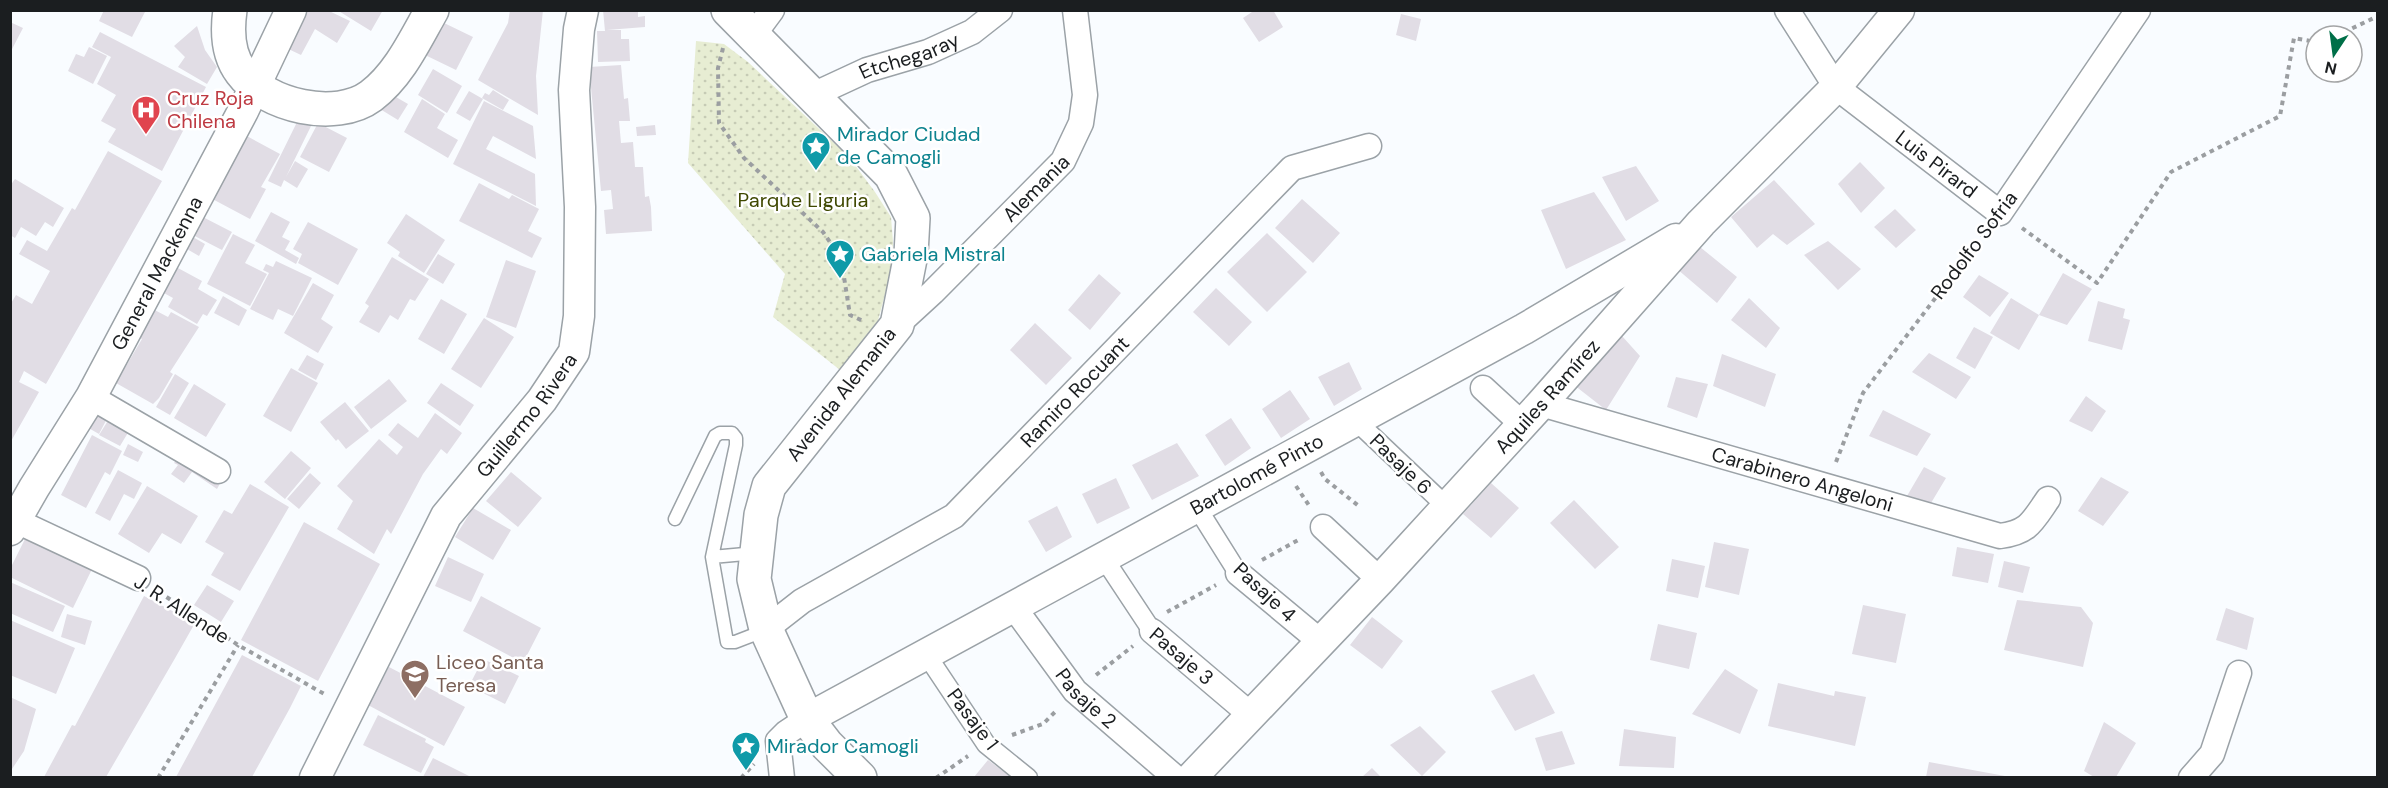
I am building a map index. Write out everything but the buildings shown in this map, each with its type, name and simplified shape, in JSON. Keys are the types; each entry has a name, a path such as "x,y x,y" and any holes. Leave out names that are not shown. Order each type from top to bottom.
{"main road":[{"path":"230,10 228,41 240,71 255,87 277,100 309,108 341,108 369,98 391,77 432,10"},
{"name":"Avenida Alemania","path":"728,10 738,41 813,95 891,175 913,218 911,254 897,325 769,486 761,515 754,579 766,629 807,719 826,745 860,777"}],"street":[{"name":"General Mackenna","path":"12,523 92,398 255,87 291,10"},
{"name":"Guillermo Rivera","path":"315,777 446,516 542,400 574,352 579,316 580,207 574,90 579,29 583,10"},
{"path":"738,41 772,10"},
{"name":"Etchegaray","path":"813,95 867,70 928,52 972,32 1000,10"},
{"name":"Alemania","path":"897,325 933,292 1063,161 1081,123 1085,95 1075,10"},
{"name":"Luis Pirard","path":"1787,10 1836,87 2000,213"},
{"name":"Aquiles Ramírez","path":"1191,777 1380,580 1532,414 1701,223 1836,87 1899,10"},
{"name":"Rodolfo Sofria","path":"2000,213 2138,10"},
{"name":"Ramiro Rocuant","path":"766,629 802,601 954,516 1292,168 1369,146"},
{"name":"Bartolomé Pinto","path":"807,719 1524,329 1701,223"},
{"path":"1484,388 1532,414"},
{"path":"92,398 218,471"},
{"name":"Carabinero Angeloni","path":"1532,414 1826,488 2000,536 2016,534 2027,529 2048,499"},
{"name":"Pasaje 6","path":"1355,420 1447,507"},
{"name":"Pasaje 4","path":"1196,506 1238,573 1321,642"},
{"name":"J. R. Allende","path":"12,523 138,578"},
{"path":"1323,527 1380,580"},
{"name":"Pasaje 3","path":"1103,558 1152,631 1251,715"},
{"name":"Pasaje 2","path":"1013,606 1075,691 1176,777"},
{"name":"Pasaje 1","path":"926,654 987,744 1028,777"},
{"path":"2191,777 2212,754 2239,672"},
{"path":"782,777 778,741 807,719"}],"lane":[{"path":"675,519 715,436 720,433 732,433 736,438 736,445 712,557 727,642 735,642 766,629"},
{"path":"712,557 757,553"}],"path":[{"path":"2361,24 2378,16"},
{"path":"2000,213 2097,283 2170,172 2280,116 2294,38 2304,40"},
{"path":"738,41 718,68 719,123 744,158 823,232 841,258 850,315"},
{"name":"Rodolfo Sofria","path":"1826,488 1863,393 2000,213"},
{"path":"936,777 987,744 1043,724 1075,691 1152,631 1162,614 1323,527 1280,461"},
{"path":"1325,479 1360,507"},
{"name":"J. R. Allende","path":"138,578 238,645 350,708"},
{"path":"158,777 238,645"}],"green space":[{"name":"Parque Liguria","path":"696,41 724,44 748,62 849,157 891,217 892,268 876,328 840,370 773,317 785,274 688,163"}],"place":[{"name":"Cruz Roja Chilena","path":"146,136"},
{"name":"Mirador Ciudad de Camogli","path":"816,172"},
{"name":"Gabriela Mistral","path":"840,280"},
{"name":"Liceo Santa Teresa","path":"415,700"},
{"name":"Mirador Camogli","path":"746,772"}]}
